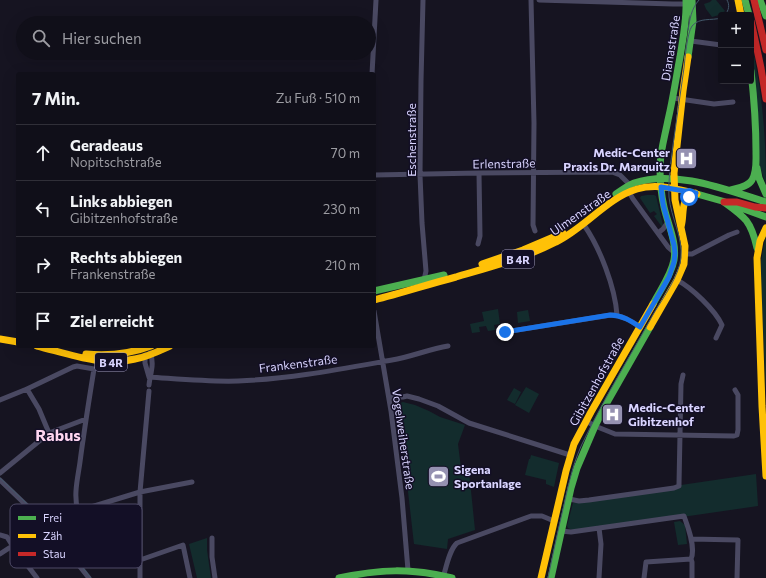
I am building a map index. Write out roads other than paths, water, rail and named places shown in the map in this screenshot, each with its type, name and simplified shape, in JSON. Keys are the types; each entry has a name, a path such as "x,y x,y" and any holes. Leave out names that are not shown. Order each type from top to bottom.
{"main road":[{"path":"738,0 740,12"},
{"path":"745,0 748,12"},
{"path":"754,0 766,50"},
{"path":"760,0 766,16"},
{"name":"Dianastraße","path":"674,179 674,165 693,26 689,2"},
{"name":"Dianastraße","path":"660,179 661,155 673,98 689,2"},
{"path":"754,36 766,99"},
{"path":"752,84 756,164 759,178 766,194"},
{"path":"730,190 745,186 751,182 756,164"},
{"name":"B 4R","path":"660,179 674,179 708,185 730,190 764,201"},
{"name":"Gibitzenhofstraße","path":"541,578 570,455 576,440 671,273 674,265 673,242 663,204 660,179"},
{"name":"Ulmenstraße","path":"376,299 524,256 554,244 584,225 641,181 660,179"},
{"name":"Gibitzenhofstraße","path":"551,578 561,531 579,464 595,426 683,267 685,243 676,204 674,179"},
{"name":"B 4R","path":"661,187 696,193 766,217"},
{"name":"Ulmenstraße","path":"376,291 424,280 491,261 523,250 554,238 578,224 622,190 630,191 661,187"},
{"path":"681,227 685,202 690,195 696,193"},
{"path":"737,202 742,201 742,194"},
{"path":"724,202 737,202 755,207 766,207 764,201"},
{"path":"724,202 742,214 748,221 753,230 758,250"},
{"path":"766,228 760,241 757,265 766,476"},
{"path":"0,339 16,342"},
{"name":"B 4R","path":"46,348 102,361 123,361 147,356 165,348"},
{"name":"B 4R","path":"50,349 64,349 111,356 127,354 146,348"},
{"path":"339,578 366,572 396,570 426,572 452,578"}],"street":[{"path":"375,16 376,0"},
{"name":"Eschenstraße","path":"423,0 420,175 426,271 424,280"},
{"path":"531,0 534,123 533,225 535,230"},
{"path":"539,0 689,2"},
{"name":"Dianastraße","path":"691,40 718,44"},
{"path":"372,72 373,60"},
{"name":"Dianastraße","path":"673,98 714,104 733,102"},
{"name":"Erlenstraße","path":"376,175 612,172 620,175 658,233 673,252"},
{"path":"478,244 480,236 479,173"},
{"path":"658,233 668,222"},
{"path":"584,225 597,248 608,274 614,293 617,315"},
{"path":"685,254 692,254 728,235 737,232"},
{"path":"677,280 704,301 720,320 722,325 716,338"},
{"path":"505,332 609,315 617,315 625,318 640,327"},
{"name":"Vogelweiherstraße","path":"376,322 389,397 402,498 408,570"},
{"name":"Frankenstraße","path":"149,377 206,381 268,379 383,362 448,346"},
{"path":"140,504 149,388 149,377 145,366 149,348"},
{"path":"0,400 73,367 77,366 94,369 77,486 76,504"},
{"path":"569,499 589,500 679,486 682,375"},
{"path":"27,388 50,433"},
{"path":"586,421 615,434 737,435 738,395 735,390"},
{"path":"389,397 407,396 419,399 438,406 469,423 570,455"},
{"path":"0,473 50,433 86,419"},
{"path":"0,480 25,504"},
{"path":"101,504 140,492 192,482"},
{"path":"443,577 451,552 457,543 531,516 542,516 554,521"},
{"path":"561,531 571,532 684,516 691,539 692,578"},
{"path":"599,528 601,544 599,578"},
{"path":"0,535 7,536 10,541"},
{"path":"212,538 212,558 215,578"},
{"path":"691,539 738,540 738,578"},
{"path":"142,559 183,545 190,578"},
{"path":"0,554 10,546"},
{"path":"644,578 646,562 691,559"},
{"path":"29,568 37,578"},
{"path":"82,568 90,578"}],"tram line":[{"path":"688,30 690,18 696,3 699,0"},
{"path":"726,12 729,8 727,0"},
{"path":"548,578 570,479 581,446 610,391 670,287 680,265 681,250 679,235 670,205 669,184 688,40 690,29 695,23 702,20 718,19"},
{"path":"0,478 27,504"},
{"path":"83,568 91,578"}],"place":[{"name":"Medic-Center Praxis Dr. Marquitz","path":"686,159"},
{"name":"Medic-Center Gibitzenhof","path":"612,414"},
{"name":"Sigena Sportanlage","path":"438,476"}],"district":[{"name":"Rabus","path":"58,434"}]}
